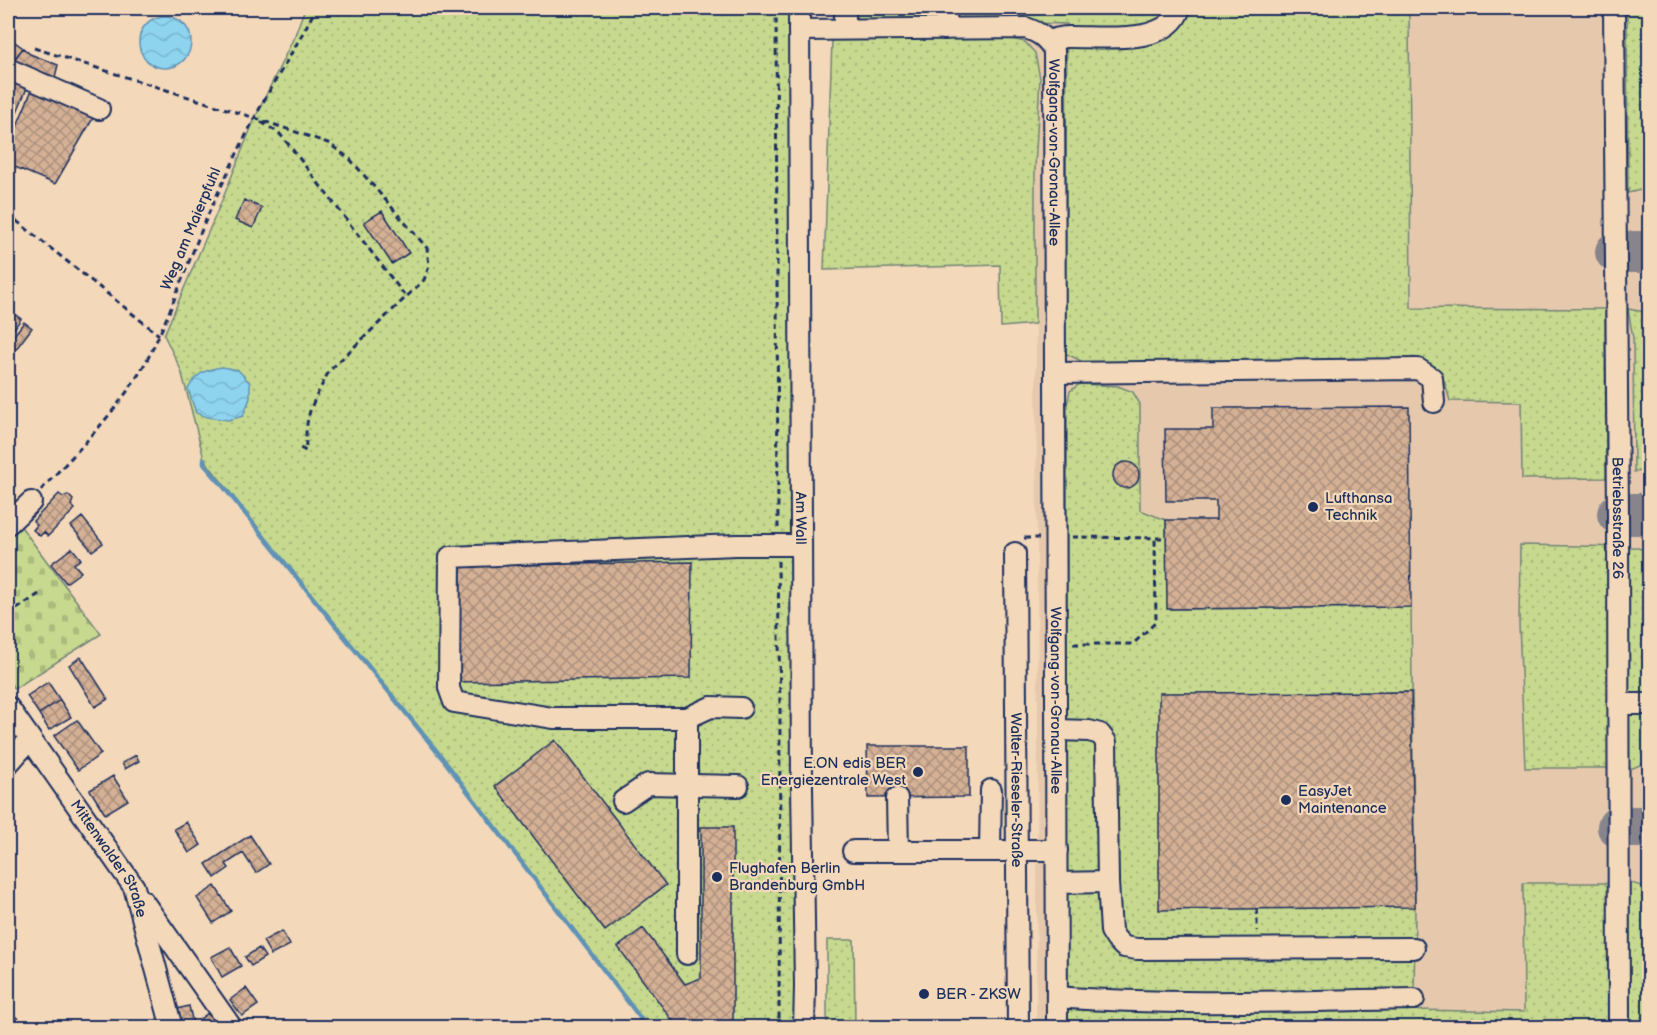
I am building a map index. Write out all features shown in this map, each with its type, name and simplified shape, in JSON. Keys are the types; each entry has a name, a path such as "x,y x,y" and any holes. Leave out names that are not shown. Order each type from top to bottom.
{"street":[{"name":"Am Wall","path":"799,8 804,1028"},
{"path":"845,8 845,29"},
{"path":"945,29 947,8"},
{"path":"1048,41 1065,37 1128,38 1149,34 1168,24 1180,8"},
{"name":"Betriebsstraße 26","path":"1614,8 1618,1028"},
{"name":"Wolfgang-von-Gronau-Allee","path":"799,30 1026,28 1039,32 1054,50 1057,1028"},
{"path":"8,69 99,109"},
{"path":"1055,373 1418,369 1432,378 1434,402"},
{"path":"8,524 31,502"},
{"path":"741,708 711,707 687,718 553,718 454,702 449,688 450,557 736,545 801,545"},
{"name":"Walter-Rieseler-Straße","path":"1015,553 1004,850 1018,1028"},
{"path":"1618,704 1650,704"},
{"name":"Mittenwalder Straße","path":"8,707 134,887 172,1028"},
{"path":"687,718 687,954"},
{"path":"1057,730 1089,731 1100,734 1106,742 1111,931 1124,947 1137,949 1414,948"},
{"path":"8,764 30,739"},
{"path":"623,801 648,784 738,786"},
{"path":"991,790 1004,850"},
{"path":"897,798 898,851"},
{"path":"854,851 1057,850"},
{"path":"1057,883 1108,882"},
{"path":"134,887 232,1028"},
{"path":"1057,998 1211,1003 1414,999"},
{"path":"8,1025 12,1028"}],"path":[{"name":"Weg am Maierpfuhl","path":"31,502 106,419 147,360 217,196 255,118 316,8"},
{"path":"776,8 780,710 778,1028"},
{"path":"34,48 328,143 350,159 427,248 429,266 424,280 330,370 310,407 305,429 306,451 298,447"},
{"path":"255,118 279,133 406,297"},
{"path":"8,214 159,335"},
{"path":"1036,538 1167,538"},
{"path":"1056,644 1133,644 1156,622 1155,538"},
{"path":"8,615 42,592"},
{"path":"1257,909 1258,948"}],"shaded area":[{"path":"832,8 1649,8 1649,1027 1036,1027 1038,738 1035,168 1016,59 832,58"}],"green space":[{"path":"305,8 792,8 794,1027 629,1027 641,1019 443,759 204,459 181,370 164,335 255,118 295,35"},
{"path":"853,8 928,8 926,16 919,24 860,20"},
{"path":"961,8 1409,8 1411,308 1605,309 1606,478 1522,479 1521,402 1450,401 1440,373 1415,359 1087,364 1065,353 1067,24 965,21"},
{"path":"1627,8 1650,8 1649,188 1628,193"},
{"path":"1007,38 1025,42 1035,53 1040,78 1035,168 1035,324 1001,327 1000,265 824,270 832,40"},
{"path":"1628,309 1650,313 1649,470 1634,472 1633,338"},
{"path":"1080,384 1118,386 1133,392 1140,404 1140,510 1166,520 1168,609 1411,607 1414,1010 1524,1012 1523,883 1631,883 1649,888 1650,1027 1066,1028 1067,405 1070,391"},
{"path":"19,524 101,634 14,689 8,679 8,534"},
{"path":"1520,545 1634,547 1649,551 1649,761 1633,768 1525,768 1519,624"},
{"path":"827,940 854,940 855,1027 827,1027"}],"water":[{"path":"160,16 170,16 184,23 191,42 184,61 170,68 160,68 150,64 143,57 139,47 139,37 143,27 150,20"},
{"path":"222,367 238,370 250,383 250,398 243,416 228,420 196,413 188,389 202,373"}],"building":[{"path":"8,37 23,48 9,67 8,65"},
{"path":"23,48 30,54 58,65 55,77 12,62"},
{"path":"8,73 29,83 8,134"},
{"path":"33,87 96,113 55,184 8,164 8,148"},
{"path":"244,200 262,208 253,228 235,220"},
{"path":"382,211 409,253 392,264 364,222"},
{"path":"13,313 21,319 8,337 8,320"},
{"path":"24,322 32,328 16,349 8,343"},
{"name":"Lufthansa Technik","path":"1409,407 1411,607 1167,609 1166,520 1216,520 1216,501 1166,501 1165,429 1213,429 1213,408"},
{"path":"1126,462 1135,466 1139,475 1135,484 1126,488 1117,484 1113,475 1117,466"},
{"path":"59,494 63,497 68,495 73,500 71,505 75,509 48,536 44,532 40,536 33,530 37,525 33,521"},
{"path":"82,517 103,543 92,551 71,526"},
{"path":"72,548 81,559 74,564 81,572 66,583 51,564"},
{"path":"692,562 691,678 457,682 461,566"},
{"path":"81,657 108,699 95,707 69,665"},
{"path":"48,682 60,700 39,714 27,696"},
{"name":"EasyJet Maintenance","path":"1411,692 1415,907 1159,910 1159,693"},
{"path":"60,700 71,717 49,730 39,714"},
{"path":"77,720 101,754 78,770 54,736"},
{"path":"555,740 666,885 605,931 495,786"},
{"name":"E.ON edis BER Energiezentrale West","path":"867,746 969,746 969,797 868,798"},
{"path":"136,755 139,761 125,769 122,763"},
{"path":"113,776 128,800 105,814 90,790"},
{"path":"186,822 201,845 189,853 174,829"},
{"name":"Flughafen Berlin Brandenburg GmbH","path":"701,827 733,827 732,1028 678,1028 618,947 643,928 685,984 701,978"},
{"path":"250,835 269,864 256,873 243,853 226,864 229,868 215,878 206,864"},
{"path":"215,886 231,911 213,923 197,898"},
{"path":"282,931 290,945 271,955 263,941"},
{"path":"230,947 241,966 222,977 211,957"},
{"path":"259,948 265,957 251,966 245,957"},
{"path":"246,988 258,1005 242,1016 230,1000"},
{"path":"189,1006 194,1028 181,1028 177,1009"},
{"path":"208,1013 218,1028 206,1028 200,1019"}],"waterway":[{"path":"204,459 204,464 443,759 641,1019"}],"taxiway":[{"path":"1616,252 1650,252"},
{"path":"1618,514 1650,514"},
{"path":"1618,827 1650,827"}],"place":[{"name":"Lufthansa Technik","path":"1313,507"},
{"name":"E.ON edis BER Energiezentrale West","path":"918,772"},
{"name":"EasyJet Maintenance","path":"1286,800"},
{"name":"Flughafen Berlin Brandenburg GmbH","path":"717,877"},
{"name":"BER - ZKSW","path":"924,994"}]}
